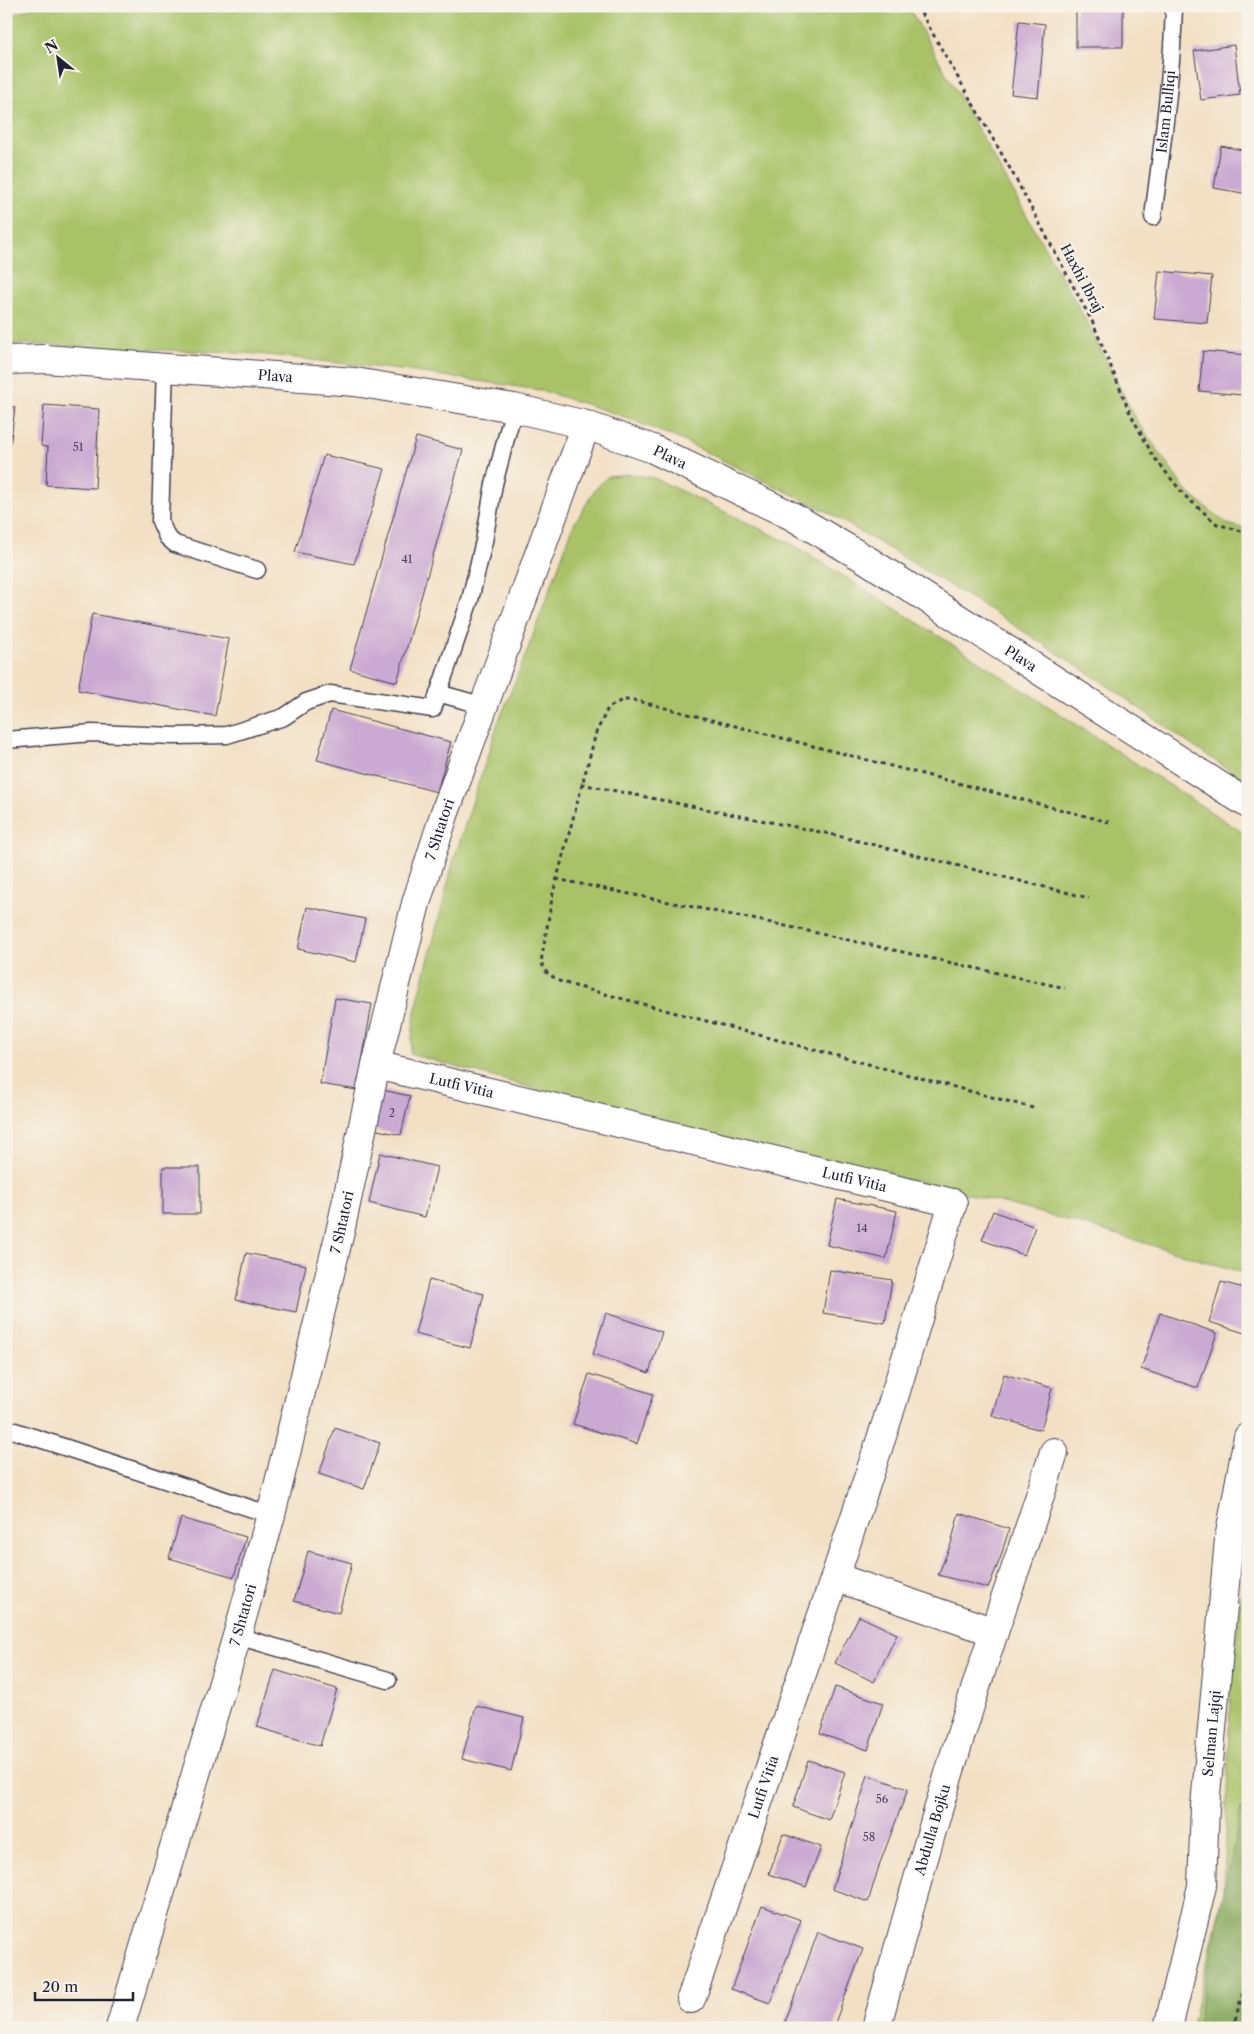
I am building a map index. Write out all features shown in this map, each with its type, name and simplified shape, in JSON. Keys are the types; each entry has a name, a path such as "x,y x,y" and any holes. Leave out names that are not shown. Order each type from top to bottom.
{"street":[{"name":"Plava","path":"6,360 45,359 355,382 514,408 586,425 653,450 792,516 883,570 1248,804"},
{"name":"7 Shtatori","path":"120,2028 271,1516 340,1232 376,1065 416,903 444,814 586,425"},
{"name":"Lutfi Vitia","path":"376,1065 953,1203 886,1424 691,1999"},
{"name":"Selman Lajqi","path":"1168,2028 1202,1886 1205,1806 1229,1539 1248,1437"},
{"path":"835,1576 994,1632 1026,1542 1054,1452"},
{"name":"Abdulla Bojku","path":"876,2028 919,1872 994,1632"}],"lane":[{"name":"Islam Bulliqi","path":"1153,217 1173,44 1174,6"},
{"path":"165,368 160,520 167,537 175,544 258,570"},
{"path":"6,740 92,733 191,736 227,735 284,717 306,702 330,694 433,709 470,600 484,541 494,484 514,408"},
{"path":"438,693 484,706"},
{"path":"6,1428 271,1516"},
{"path":"237,1636 388,1680"}],"path":[{"name":"Haxhi Ibraj","path":"917,6 1012,172 1093,323 1130,413 1153,456 1185,496 1217,524 1248,533"},
{"path":"1033,1108 559,981 547,973 541,962 556,880 581,784 596,733 608,708 622,700 634,700 1109,822"},
{"path":"581,784 885,846 1089,898"},
{"path":"556,880 772,923 1064,988"},
{"path":"1236,2028 1235,2020 1248,1975"}],"green space":[{"path":"36,6 908,6 1088,324 1135,418 1186,491 1227,524 1248,529 1248,782 1197,749 1101,681 984,606 826,511 677,438 620,415 540,390 409,371 259,354 25,344 6,345 6,18"},
{"path":"629,474 654,478 794,545 966,653 1248,836 1248,1274 1078,1223 946,1188 670,1126 410,1054 415,1012 454,859 498,723 525,657 574,524 595,490 608,476"},
{"path":"1248,1532 1248,2028 1191,2028 1224,1891 1230,1696"},
{"path":"1241,1809 1248,1813 1248,2028 1196,2028"}],"building":[{"path":"1076,6 1123,6 1123,47 1076,47"},
{"path":"1019,21 1045,24 1038,97 1011,94"},
{"path":"1234,45 1240,95 1201,100 1194,51"},
{"path":"1221,146 1248,151 1248,194 1214,188"},
{"path":"1159,271 1212,276 1207,323 1154,319"},
{"path":"1203,351 1247,355 1243,395 1199,391"},
{"path":"44,405 99,409 95,488 46,485 48,447 41,446"},
{"path":"6,406 15,407 7,471 6,470"},
{"path":"416,437 463,450 397,682 350,669"},
{"path":"324,455 385,469 354,564 295,552"},
{"path":"92,614 229,639 215,716 78,690"},
{"path":"331,710 451,742 437,792 317,760"},
{"path":"307,907 365,919 356,962 298,949"},
{"path":"335,998 372,1004 357,1090 320,1084"},
{"path":"382,1090 410,1096 401,1135 373,1129"},
{"path":"380,1153 437,1167 425,1217 369,1203"},
{"path":"163,1167 200,1167 200,1214 163,1214"},
{"path":"837,1199 897,1211 886,1259 827,1245"},
{"path":"993,1211 1035,1227 1024,1255 982,1240"},
{"path":"246,1253 306,1265 296,1312 236,1300"},
{"path":"830,1270 892,1280 885,1323 823,1313"},
{"path":"429,1280 484,1294 470,1348 415,1334"},
{"path":"1221,1282 1248,1289 1248,1334 1209,1322"},
{"path":"606,1313 662,1332 649,1373 593,1354"},
{"path":"1160,1313 1217,1333 1198,1388 1141,1369"},
{"path":"589,1374 653,1394 637,1444 573,1424"},
{"path":"1004,1374 1052,1388 1041,1430 992,1416"},
{"path":"335,1428 380,1443 364,1489 319,1474"},
{"path":"959,1513 1009,1529 1000,1559 988,1588 938,1575 951,1544"},
{"path":"181,1518 246,1537 234,1577 169,1558"},
{"path":"308,1551 352,1563 339,1613 294,1601"},
{"path":"859,1616 897,1634 874,1682 835,1663"},
{"path":"275,1670 337,1689 320,1746 257,1727"},
{"path":"835,1687 883,1703 868,1750 820,1734"},
{"path":"476,1706 524,1718 511,1771 462,1759"},
{"path":"808,1760 845,1772 829,1820 793,1807"},
{"path":"868,1775 908,1789 880,1863 868,1902 832,1889"},
{"path":"783,1834 821,1847 806,1887 769,1874"},
{"path":"762,1906 801,1920 770,2003 731,1989"},
{"path":"818,1932 863,1949 833,2028 783,2028"}]}
